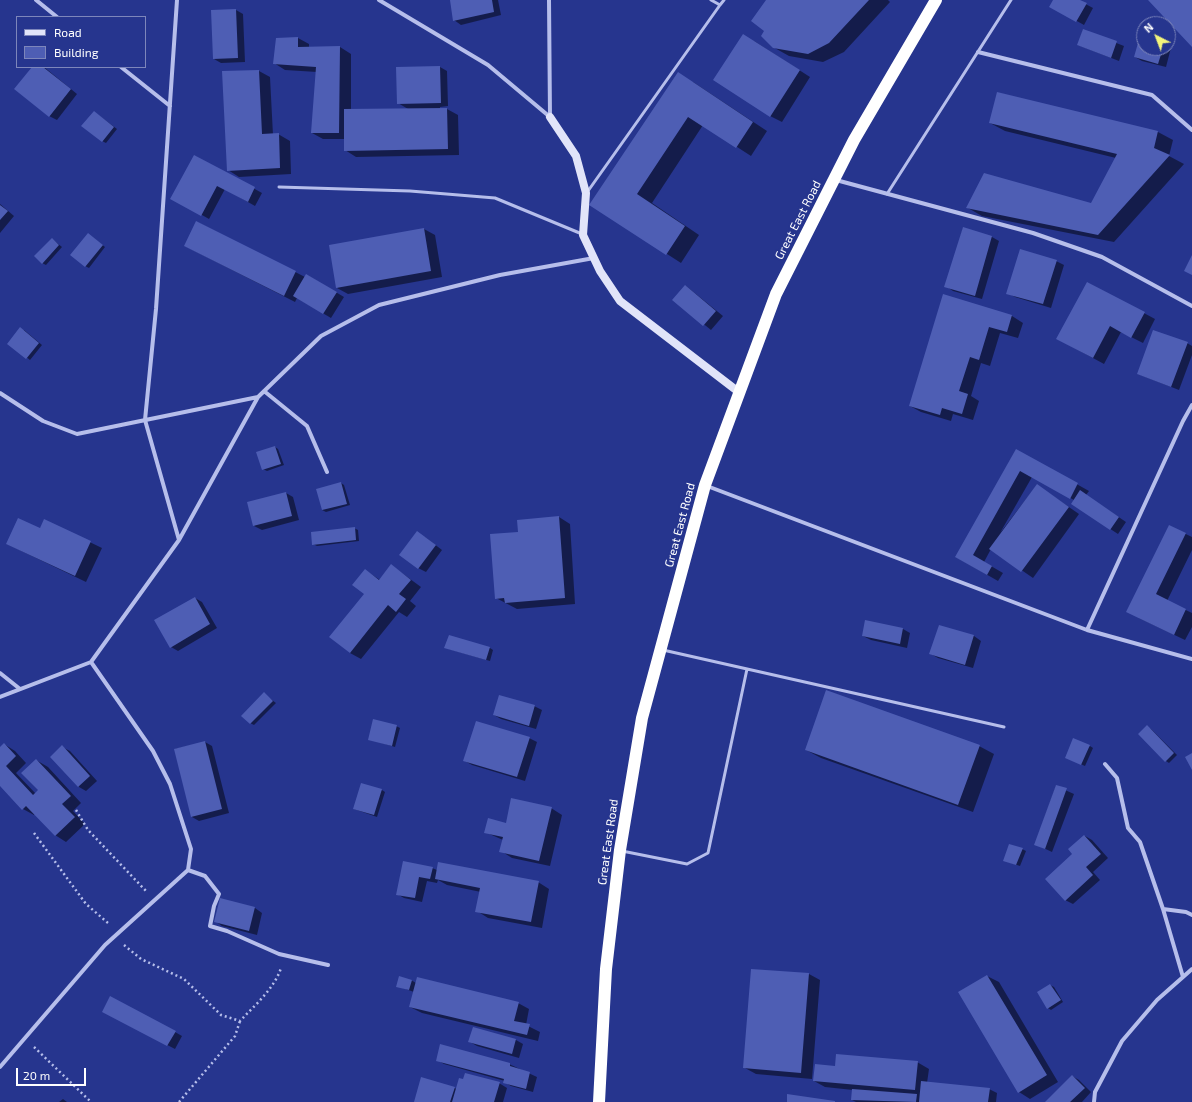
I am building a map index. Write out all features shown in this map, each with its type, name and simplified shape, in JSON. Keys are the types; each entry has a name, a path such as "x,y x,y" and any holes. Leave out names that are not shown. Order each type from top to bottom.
{"highway":[{"name":"Great East Road","path":"599,1102 606,970 620,850 642,718 705,485 776,294 854,140 936,0"}],"street":[{"path":"36,0 56,16"},
{"path":"177,0 156,309 145,420 179,540"},
{"path":"379,0 488,65 550,117 576,156 586,192 583,235 594,258 620,301 740,393"},
{"path":"548,0 550,117"},
{"path":"978,52 1152,95 1192,130"},
{"path":"122,68 170,106"},
{"path":"834,180 1033,233 1102,257 1192,306"},
{"path":"0,697 91,662 179,540 258,397 321,336 379,305 500,275 594,258"},
{"path":"264,391 307,426 326,472"},
{"path":"0,393 43,421 77,434 258,397"},
{"path":"1087,630 1183,421 1192,406"},
{"path":"705,485 1087,630 1192,658"},
{"path":"0,1067 115,937 188,870 192,849 170,784 153,750 91,662"},
{"path":"0,673 20,689"},
{"path":"1105,764 1117,778 1128,828 1140,842 1163,909 1183,977"},
{"path":"188,870 205,876 219,894 214,906 210,926 227,931 286,956 328,965"},
{"path":"1163,909 1186,912 1192,915"},
{"path":"1094,1102 1095,1092 1122,1042 1157,1000 1191,970"}],"lane":[{"path":"711,0 720,5"},
{"path":"586,192 724,0"},
{"path":"887,194 1011,0"},
{"path":"279,187 410,191 495,198 583,235"},
{"path":"661,650 1004,727"},
{"path":"620,850 687,864 708,853 747,669"}],"path":[{"path":"76,810 88,830 154,900"},
{"path":"34,833 86,904 119,933"},
{"path":"115,937 141,959 184,978 221,1015 240,1021"},
{"path":"178,1102 235,1036 240,1021 264,996 279,974 286,956"},
{"path":"25,1038 91,1102"}],"building":[{"path":"450,0 492,0 494,12 453,21"},
{"path":"766,0 869,0 829,43 808,54 773,48 761,36 764,31 751,21"},
{"path":"1053,0 1080,0 1087,3 1076,22 1049,7"},
{"path":"1148,0 1192,0 1192,47 1176,30 1176,16 1163,16"},
{"path":"236,9 238,58 213,59 211,10"},
{"path":"1083,29 1117,41 1111,58 1077,45"},
{"path":"743,34 800,70 770,117 713,80"},
{"path":"298,37 298,47 340,46 339,133 311,133 316,67 273,64 276,38"},
{"path":"1136,50 1136,56 1160,56 1158,64 1134,57"},
{"path":"440,66 441,103 397,104 396,67"},
{"path":"31,68 44,68 71,89 49,117 14,89"},
{"path":"259,70 262,134 279,133 280,168 227,171 222,71"},
{"path":"678,72 753,122 736,148 688,117 637,194 685,226 666,255 589,205"},
{"path":"997,92 1158,131 1154,148 1170,155 1098,235 966,208 984,173 1091,203 1117,154 989,123"},
{"path":"447,108 448,149 344,151 344,109"},
{"path":"94,111 114,127 102,142 81,126"},
{"path":"194,155 255,187 248,202 217,186 201,216 170,199"},
{"path":"0,205 8,211 0,220"},
{"path":"196,221 296,271 284,296 184,246"},
{"path":"963,227 992,236 975,296 944,287"},
{"path":"424,228 431,271 336,288 329,245"},
{"path":"88,233 103,245 85,267 70,255"},
{"path":"52,238 59,245 42,264 34,256"},
{"path":"1020,249 1057,260 1043,304 1006,294"},
{"path":"1192,255 1192,275 1184,271"},
{"path":"306,274 337,292 323,314 293,296"},
{"path":"1087,282 1145,312 1131,338 1110,326 1093,358 1056,339"},
{"path":"685,285 716,311 703,326 672,300"},
{"path":"943,294 1012,315 1007,332 989,327 979,360 970,357 959,391 968,394 962,414 942,408 940,415 909,406"},
{"path":"20,327 39,343 26,359 7,344"},
{"path":"1153,330 1188,342 1171,387 1137,374"},
{"path":"275,446 281,464 262,470 256,452"},
{"path":"1016,449 1078,483 1070,499 1020,471 973,555 992,566 987,575 955,557"},
{"path":"341,482 347,504 322,510 316,489"},
{"path":"1037,484 1069,507 1021,572 989,549"},
{"path":"1080,490 1119,517 1110,530 1071,504"},
{"path":"286,492 292,516 253,526 247,502"},
{"path":"559,516 565,598 505,603 504,598 495,599 490,534 518,532 517,520"},
{"path":"18,518 40,528 44,519 91,541 75,576 6,544"},
{"path":"1169,525 1186,533 1156,594 1186,609 1174,635 1126,612"},
{"path":"355,527 356,540 312,545 311,532"},
{"path":"417,531 436,545 418,569 399,555"},
{"path":"391,564 411,580 399,594 406,599 396,612 388,605 350,653 329,637 364,594 352,585 365,569 379,580"},
{"path":"195,597 210,624 170,648 154,620"},
{"path":"865,620 903,628 900,644 862,636"},
{"path":"939,625 974,635 965,665 929,654"},
{"path":"449,635 490,647 486,660 444,648"},
{"path":"826,690 980,745 958,805 805,750"},
{"path":"264,692 273,701 250,724 241,716"},
{"path":"499,695 535,705 529,726 493,715"},
{"path":"373,719 397,725 392,746 368,740"},
{"path":"476,721 530,737 517,777 463,761"},
{"path":"1147,725 1174,753 1165,762 1138,734"},
{"path":"1073,738 1090,745 1081,765 1065,758"},
{"path":"205,741 222,809 191,817 174,749"},
{"path":"4,743 16,756 6,766 33,795 38,790 21,773 36,759 71,796 62,804 75,817 55,836 26,806 22,810 0,786 0,747"},
{"path":"62,745 90,776 78,787 50,757"},
{"path":"1192,753 1192,770 1185,757"},
{"path":"361,783 382,789 374,815 353,809"},
{"path":"1056,785 1067,788 1045,849 1034,845"},
{"path":"511,798 552,807 539,861 499,852 503,837 484,833 488,818 506,823"},
{"path":"1084,835 1101,854 1086,867 1093,875 1065,901 1045,879 1072,854 1068,849"},
{"path":"1009,844 1023,848 1016,865 1003,861"},
{"path":"403,861 433,867 430,879 419,877 415,898 396,895"},
{"path":"438,862 539,881 531,922 475,912 480,888 435,879"},
{"path":"220,898 255,907 249,931 214,922"},
{"path":"751,969 809,973 801,1073 743,1068"},
{"path":"987,975 1047,1075 1018,1093 958,992"},
{"path":"399,976 412,980 409,990 396,987"},
{"path":"417,977 519,1002 514,1021 530,1024 527,1035 409,1007"},
{"path":"1050,984 1061,1000 1047,1009 1037,992"},
{"path":"110,996 176,1031 167,1046 102,1012"},
{"path":"473,1027 516,1039 512,1054 468,1042"},
{"path":"440,1044 510,1063 510,1066 530,1072 526,1089 503,1083 504,1079 436,1061"},
{"path":"836,1054 918,1061 915,1090 813,1081 815,1064 835,1066"},
{"path":"465,1073 500,1082 494,1102 452,1102 459,1078 463,1079"},
{"path":"1072,1075 1085,1088 1070,1102 1045,1102"},
{"path":"421,1077 455,1087 450,1102 414,1102"},
{"path":"921,1081 990,1088 988,1102 919,1102"},
{"path":"852,1089 917,1094 916,1102 851,1100"},
{"path":"787,1094 835,1101 835,1102 787,1102"}]}
